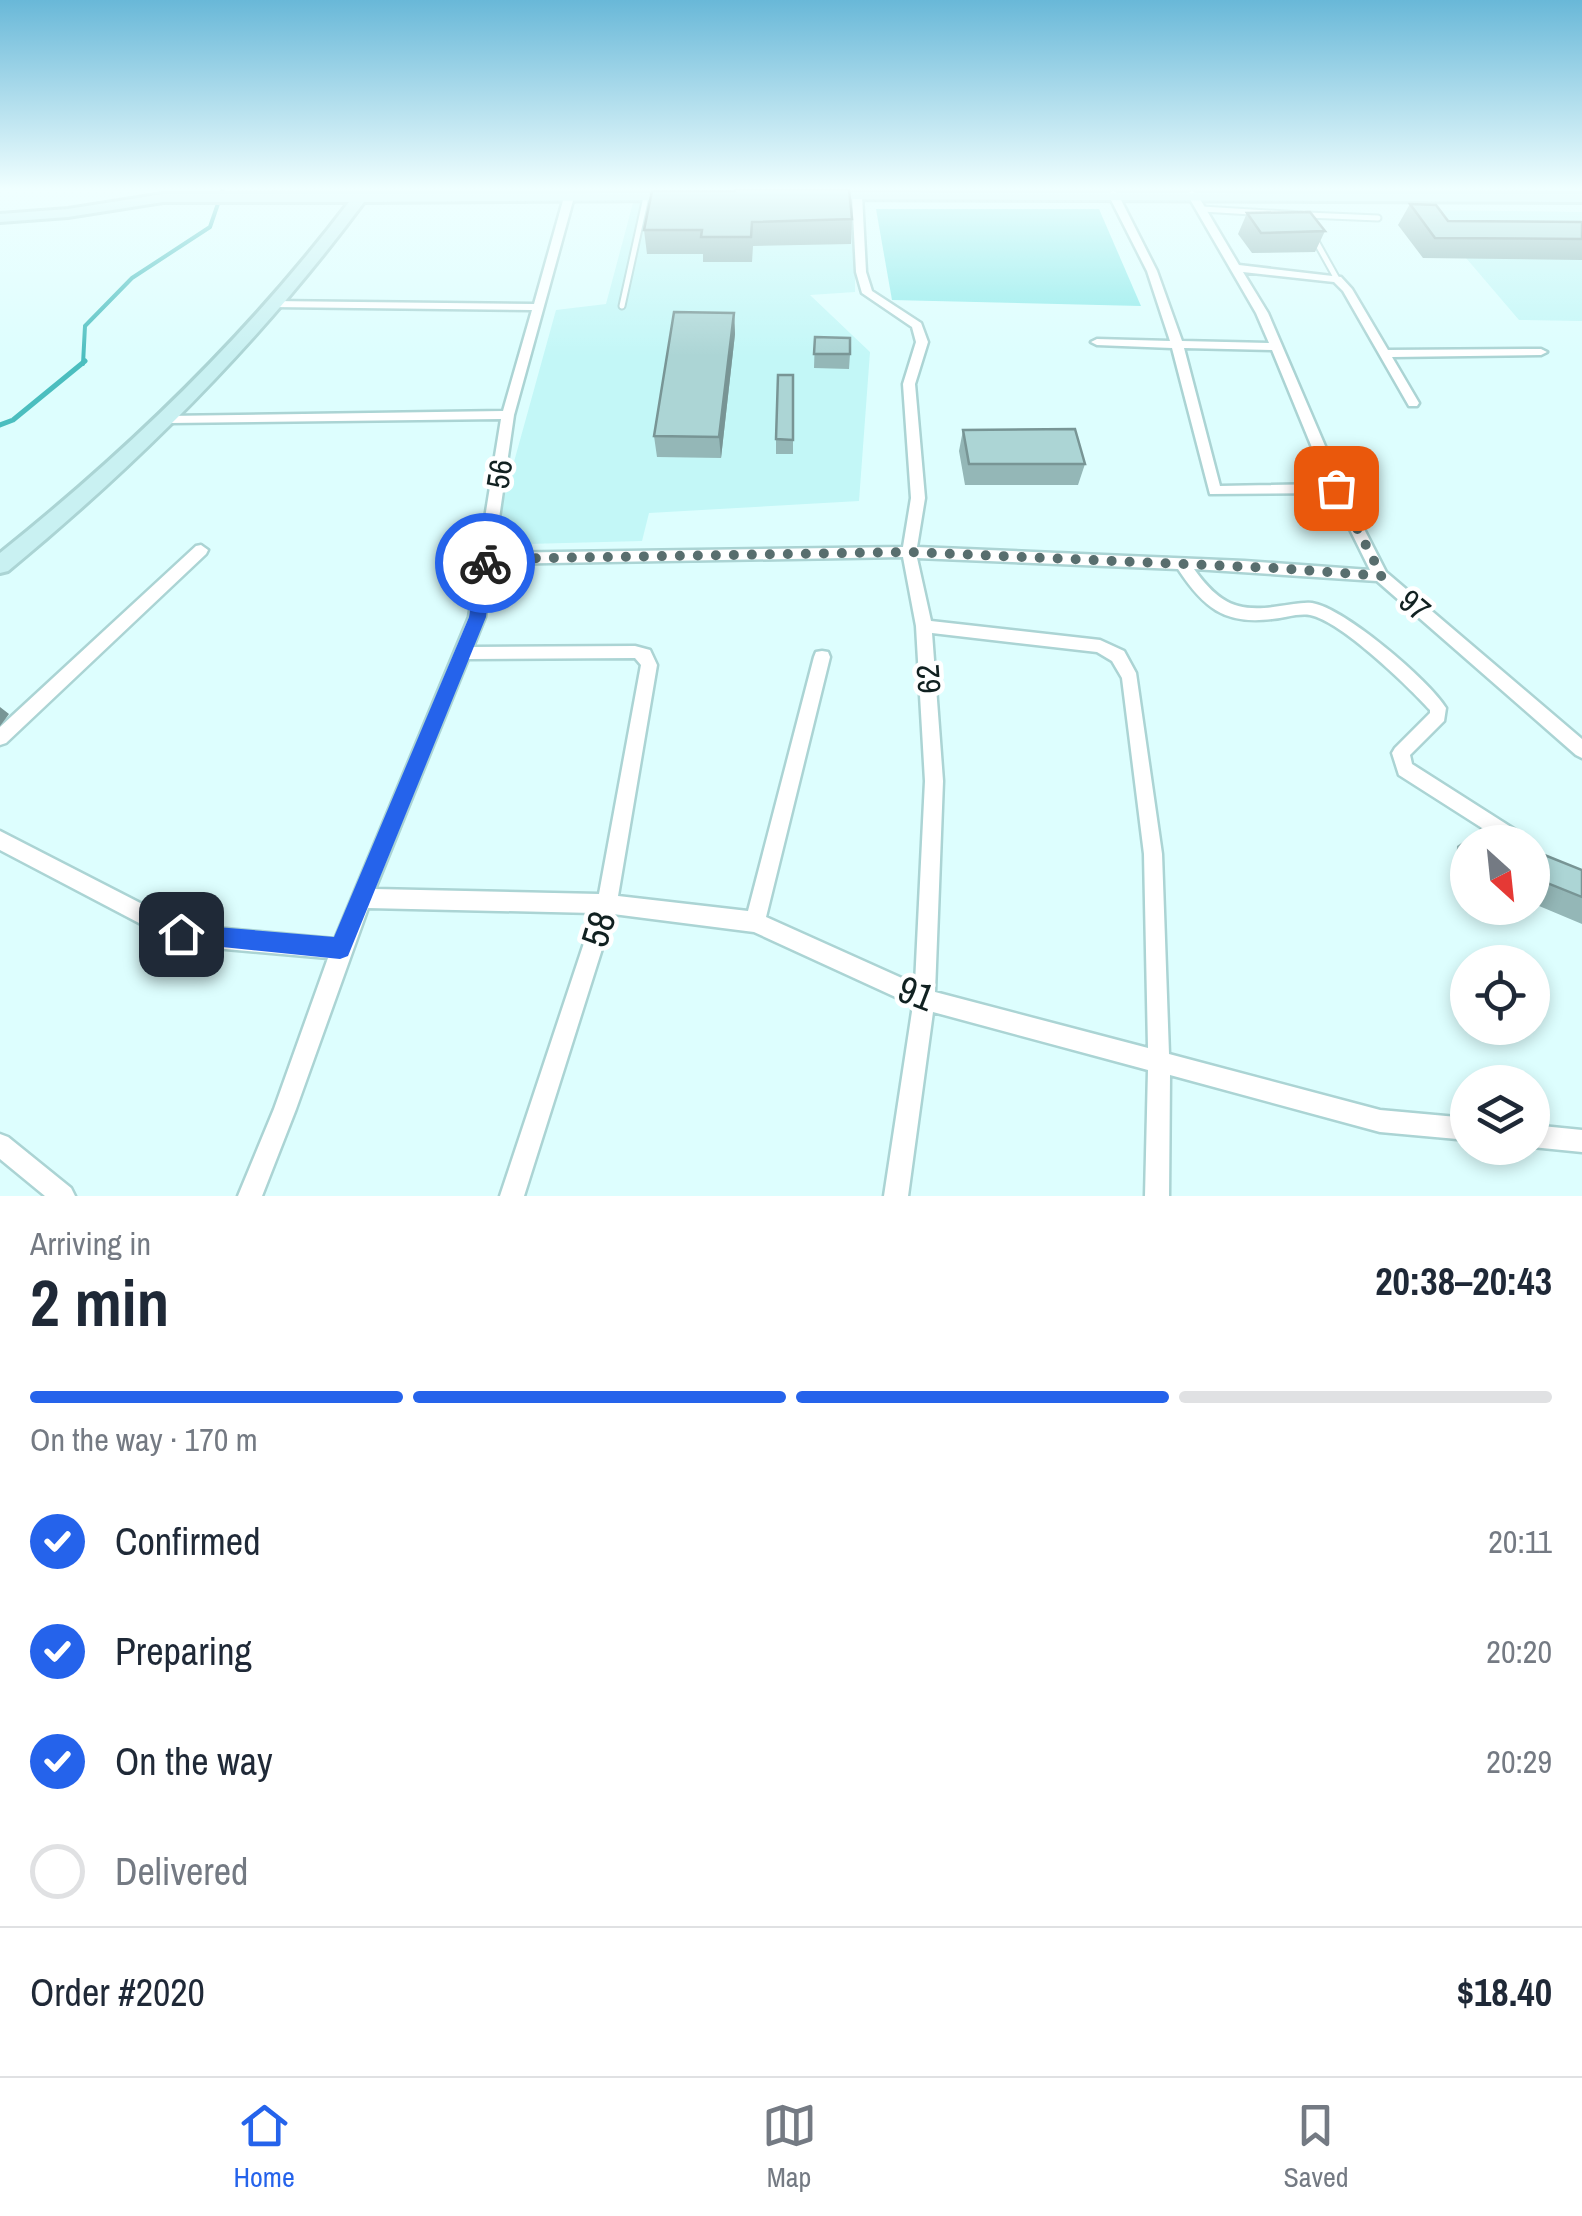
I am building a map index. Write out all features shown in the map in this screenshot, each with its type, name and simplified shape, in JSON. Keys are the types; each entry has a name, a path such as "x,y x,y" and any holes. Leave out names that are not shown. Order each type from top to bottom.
{"main road":[{"path":"0,565 77,504 170,419 321,245"}],"street":[{"name":"56","path":"250,1196 286,1110 340,949 478,617 508,415 555,245"},
{"name":"62","path":"858,245 864,284 874,300 917,325 922,335 908,384 918,480 909,552 924,626 934,781 924,999 896,1196"},
{"path":"1139,245 1177,344 1215,490 1336,488"},
{"path":"1224,245 1262,312 1336,488 1382,576"},
{"path":"1238,268 1336,280 1346,289 1412,402"},
{"path":"272,304 536,307"},
{"path":"1097,342 1274,347"},
{"path":"1384,354 1542,352"},
{"path":"170,419 508,415"},
{"path":"0,738 201,550"},
{"name":"97","path":"486,559 909,552 1382,576 1582,750"},
{"path":"1182,563 1202,595 1218,608 1237,613 1270,614 1305,608 1322,612 1404,673 1438,708 1438,716 1401,753 1405,769 1492,825"},
{"path":"924,626 1100,646 1118,656 1130,678 1153,854 1160,1065 1156,1196"},
{"name":"58","path":"464,653 644,655 649,665 608,904 512,1196"},
{"path":"755,922 822,657"},
{"path":"0,840 181,934 340,949"},
{"name":"91","path":"363,898 608,904 755,922 924,999 1380,1121 1450,1128"},
{"path":"1550,1137 1582,1140"},
{"path":"0,1146 63,1196"}],"lane":[{"path":"622,306 635,245"},
{"path":"1318,245 1336,280"}],"shaded area":[{"path":"622,245 855,245 855,292 810,295 870,352 859,501 649,513 642,541 491,545 556,310 606,304"},
{"path":"882,245 1115,245 1141,306 892,300"},
{"path":"1455,245 1582,245 1582,321 1519,320"}],"building":[{"path":"674,312 734,313 719,437 654,436"},
{"path":"815,337 850,338 850,354 814,354"},
{"path":"778,375 793,375 793,440 776,439"},
{"path":"1075,429 1085,464 969,464 963,430"},
{"path":"1550,857 1582,870 1582,897 1550,884"}],"waterway":[{"path":"83,363 85,326 132,278 183,245"},
{"path":"0,425 13,420 83,363"}],"way so far":[{"path":"485,563 486,559 909,552 1382,576 1336,488"}],"route":[{"path":"181,934 340,949 478,617 485,563"}]}
